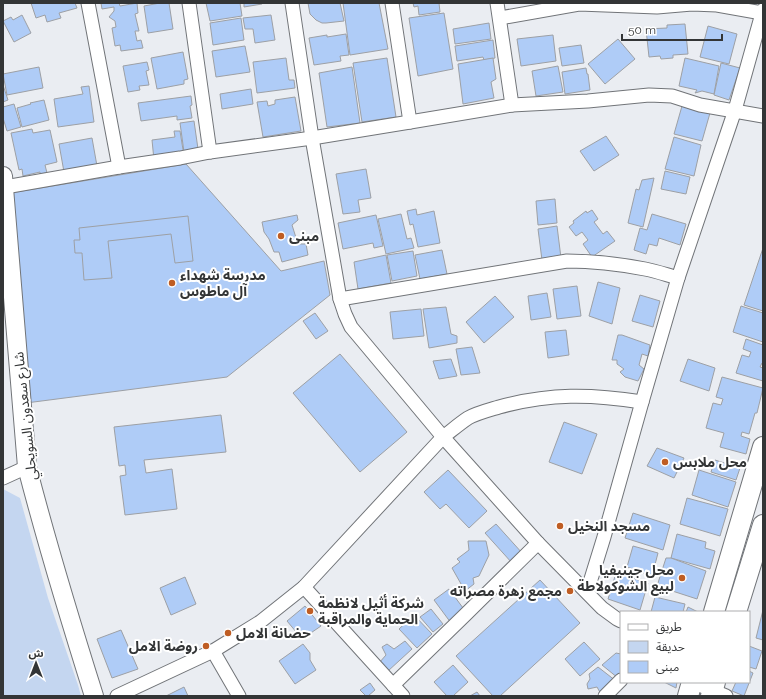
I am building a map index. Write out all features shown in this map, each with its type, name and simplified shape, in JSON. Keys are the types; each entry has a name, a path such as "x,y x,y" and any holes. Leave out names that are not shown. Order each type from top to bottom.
{"main road":[{"name":"شارع سعدون السويحلي","path":"4,184 27,467 65,605 94,696"},
{"path":"714,611 763,447"},
{"path":"736,611 763,525"},
{"path":"688,696 692,683"}],"street":[{"path":"88,3 119,167"},
{"path":"189,3 210,152"},
{"path":"292,3 312,138 340,299 351,327 443,437 538,542 602,608 620,620"},
{"path":"392,3 410,122"},
{"path":"497,3 512,105"},
{"path":"500,18 579,4 657,7 692,4 717,5 763,12 735,110 678,278 587,592"},
{"path":"4,184 180,158 210,152 312,138 512,105 588,101 649,95 672,96 700,105 763,116"},
{"path":"340,299 568,261 622,265 647,269 678,278"},
{"path":"117,696 213,651 260,622 304,587 443,437 469,418 487,410 532,400 560,396 586,396 642,402"},
{"path":"3,478 27,467"},
{"path":"393,685 538,542"},
{"path":"304,587 403,696"},
{"path":"213,651 240,696"},
{"path":"605,696 620,681"},
{"path":"695,683 716,691"}],"green space":[{"path":"3,489 20,498 48,598 81,696 3,696"}],"building":[{"path":"31,3 75,3 77,8 59,13 61,18 47,22 45,15 36,18"},
{"path":"101,3 119,3 120,6 137,3 138,13 135,14 139,31 135,31 137,41 141,40 143,48 121,51 120,45 115,46 112,28 116,27 115,21 109,17 114,11 114,7 102,9"},
{"path":"169,3 173,29 148,33 144,6"},
{"path":"206,3 240,3 242,16 210,21"},
{"path":"244,3 262,3 262,4 244,7"},
{"path":"308,3 340,3 344,21 322,23 316,20 310,14"},
{"path":"343,3 379,3 388,49 350,55"},
{"path":"413,3 439,3 440,12 419,15 418,6 414,7"},
{"path":"744,3 758,3 754,6"},
{"path":"444,13 453,69 418,76 409,18"},
{"path":"22,15 31,33 14,42 3,21 11,17 13,20"},
{"path":"271,15 275,40 255,43 253,29 245,29 243,18"},
{"path":"241,18 244,40 213,45 210,23"},
{"path":"489,23 491,39 455,44 453,29"},
{"path":"685,24 688,54 673,55 673,58 661,59 660,56 649,57 646,29 667,28 667,25"},
{"path":"708,26 737,34 729,64 700,57"},
{"path":"346,34 349,55 340,56 341,61 314,65 309,38"},
{"path":"553,35 556,61 521,66 517,39"},
{"path":"618,39 635,59 605,84 588,64"},
{"path":"493,40 495,58 484,60 483,57 457,61 455,46"},
{"path":"581,45 584,63 562,66 559,48"},
{"path":"245,46 250,72 216,77 212,51"},
{"path":"183,52 188,79 184,80 184,84 157,89 151,58"},
{"path":"286,58 289,80 294,80 295,88 257,93 253,62"},
{"path":"387,58 396,117 362,122 353,63"},
{"path":"493,58 496,79 491,82 494,98 463,104 458,64"},
{"path":"685,58 719,66 714,94 702,91 695,93 697,90 679,86"},
{"path":"147,62 149,70 146,71 149,85 139,86 140,90 128,92 123,66"},
{"path":"721,63 740,68 729,100 714,95"},
{"path":"558,66 563,92 536,96 532,71"},
{"path":"39,67 43,88 7,95 3,74"},
{"path":"352,67 360,123 327,127 319,73"},
{"path":"586,68 590,90 565,94 562,72"},
{"path":"3,85 8,100 3,102"},
{"path":"89,86 94,122 58,127 54,99 83,94 81,87"},
{"path":"251,89 253,104 222,109 220,94"},
{"path":"191,96 192,105 190,106 192,118 177,120 177,116 141,121 138,103"},
{"path":"295,97 301,131 263,137 257,102 267,101 268,106 275,104 275,100"},
{"path":"44,100 49,120 22,127 17,108"},
{"path":"14,104 21,127 7,131 3,118 3,107"},
{"path":"682,106 710,113 702,141 674,134"},
{"path":"194,121 198,149 184,152 180,123"},
{"path":"32,129 33,133 50,130 57,162 45,165 47,173 40,174 40,172 23,176 22,169 19,170 11,133"},
{"path":"174,131 180,131 184,156 154,160 152,140 175,137"},
{"path":"606,136 619,155 594,171 580,151"},
{"path":"674,137 701,145 694,176 665,169"},
{"path":"92,138 97,166 64,172 59,144"},
{"name":"مدرسة شهداء آل ماطوس","path":"186,164 281,271 324,261 330,295 227,377 26,403 10,193"},
{"path":"366,169 371,198 358,200 360,212 343,214 336,174"},
{"path":"665,171 690,177 686,194 661,189"},
{"path":"654,178 643,227 628,223 636,189 639,190 642,180"},
{"path":"555,199 557,223 538,225 536,201"},
{"path":"416,209 417,215 434,211 440,243 418,247 413,224 410,225 407,211"},
{"path":"592,210 598,219 594,222 603,234 607,231 615,241 592,257 583,244 588,240 582,232 576,236 569,227 574,223 573,221 586,211 587,213"},
{"path":"401,214 407,239 411,238 414,248 386,254 378,219"},
{"path":"652,214 686,224 680,245 659,238 657,246 649,244 646,254 634,250 640,228 647,230"},
{"name":"مبنى","path":"297,215 298,220 292,225 298,244 306,244 308,255 282,262 279,252 274,252 269,239 264,232 262,222"},
{"path":"376,215 383,246 374,248 373,243 343,249 338,223"},
{"path":"188,216 193,261 175,263 171,234 108,241 112,278 84,280 82,253 75,253 74,240 80,240 79,228"},
{"path":"557,226 561,258 542,260 538,229"},
{"path":"763,248 763,311 744,305"},
{"path":"442,250 447,274 420,279 415,255"},
{"path":"413,251 417,276 392,281 387,255"},
{"path":"386,255 391,283 358,289 354,262"},
{"path":"598,282 620,288 612,324 589,316"},
{"path":"577,286 581,316 557,319 553,289"},
{"path":"547,293 551,317 531,320 528,296"},
{"path":"640,295 660,301 653,327 632,321"},
{"path":"495,296 514,317 484,343 466,322"},
{"path":"741,306 763,313 763,342 733,332"},
{"path":"446,307 451,334 457,336 457,343 429,348 423,309"},
{"path":"421,309 424,336 393,339 390,312"},
{"path":"315,313 328,331 316,339 303,321"},
{"path":"566,330 569,355 548,358 545,332"},
{"path":"618,335 650,345 648,356 642,354 639,365 644,369 638,381 625,377 620,372 624,369 617,364 617,360 612,360"},
{"path":"746,339 763,345 763,363 760,367 763,368 763,381 736,373 742,355 749,357 751,352 743,349"},
{"path":"472,347 480,373 461,375 456,349"},
{"path":"340,354 407,432 360,472 293,393"},
{"path":"451,359 457,376 439,379 433,361"},
{"path":"688,359 715,368 709,391 680,381"},
{"path":"722,377 763,388 757,413 755,413 749,434 742,432 741,436 750,439 746,454 720,447 724,433 706,428 713,403 721,405 723,399 716,397"},
{"path":"221,415 226,452 144,460 146,473 172,469 177,509 125,515 120,476 126,475 125,465 119,466 114,427"},
{"path":"564,422 597,434 582,474 549,462"},
{"name":"محل ملابس","path":"657,448 684,458 674,478 647,466"},
{"path":"715,460 740,468 736,480 711,472"},
{"path":"448,470 487,511 469,528 446,504 440,509 424,492"},
{"path":"699,470 736,482 728,507 692,495"},
{"path":"687,498 728,509 720,536 680,524"},
{"path":"633,513 670,525 663,550 625,538"},
{"path":"496,524 523,554 512,563 485,533"},
{"path":"677,534 706,542 705,548 715,551 710,569 671,558"},
{"path":"468,541 486,541 489,555 479,576 473,578 474,584 465,591 452,568 460,562 457,559 469,550"},
{"path":"633,546 658,553 652,576 627,567"},
{"name":"محل جينيفيا لبيع الشوكولاطة","path":"666,558 671,558 706,571 697,599 657,586"},
{"path":"616,573 648,583 640,610 608,599"},
{"path":"185,577 196,604 171,615 160,588"},
{"path":"540,580 580,623 500,696 493,696 456,656"},
{"path":"449,589 466,612 451,623 434,600"},
{"path":"655,597 685,604 683,611 651,611"},
{"path":"305,606 321,626 302,639 287,621"},
{"path":"688,607 696,611 686,611"},
{"path":"431,609 443,624 433,632 420,617"},
{"path":"763,610 763,640 756,638"},
{"path":"414,615 432,634 417,648 399,629"},
{"path":"121,630 138,669 112,678 97,639"},
{"path":"405,641 412,649 388,671 379,663 386,655 382,647 387,644 394,649"},
{"path":"584,642 600,659 580,676 565,659"},
{"path":"303,644 310,653 310,660 316,670 295,684 279,661"},
{"path":"750,646 762,651 756,669 750,667"},
{"path":"616,653 620,654 620,677 618,678 602,665"},
{"path":"453,665 468,682 453,696 447,696 434,682"},
{"path":"598,667 616,681 602,696 597,687 588,689 587,684 590,679 589,674"},
{"path":"750,672 753,673 750,681"},
{"path":"370,683 375,690 366,696 360,690"},
{"path":"666,683 677,683 676,688"},
{"path":"736,683 749,683 744,696 732,691"},
{"path":"184,687 188,696 166,696"},
{"path":"477,692 480,696 470,696"}],"place":[{"name":"مبنى","path":"281,236"},
{"name":"مدرسة شهداء آل ماطوس","path":"172,283"},
{"name":"محل ملابس","path":"665,462"},
{"name":"مسجد النخيل","path":"560,526"},
{"name":"محل جينيفيا لبيع الشوكولاطة","path":"682,578"},
{"name":"مجمع زهرة مصراته","path":"570,591"},
{"name":"شركة أثيل لانظمة الحماية والمراقبة","path":"310,611"},
{"name":"حضانة الامل","path":"228,633"},
{"name":"روضة الامل","path":"206,646"}]}
